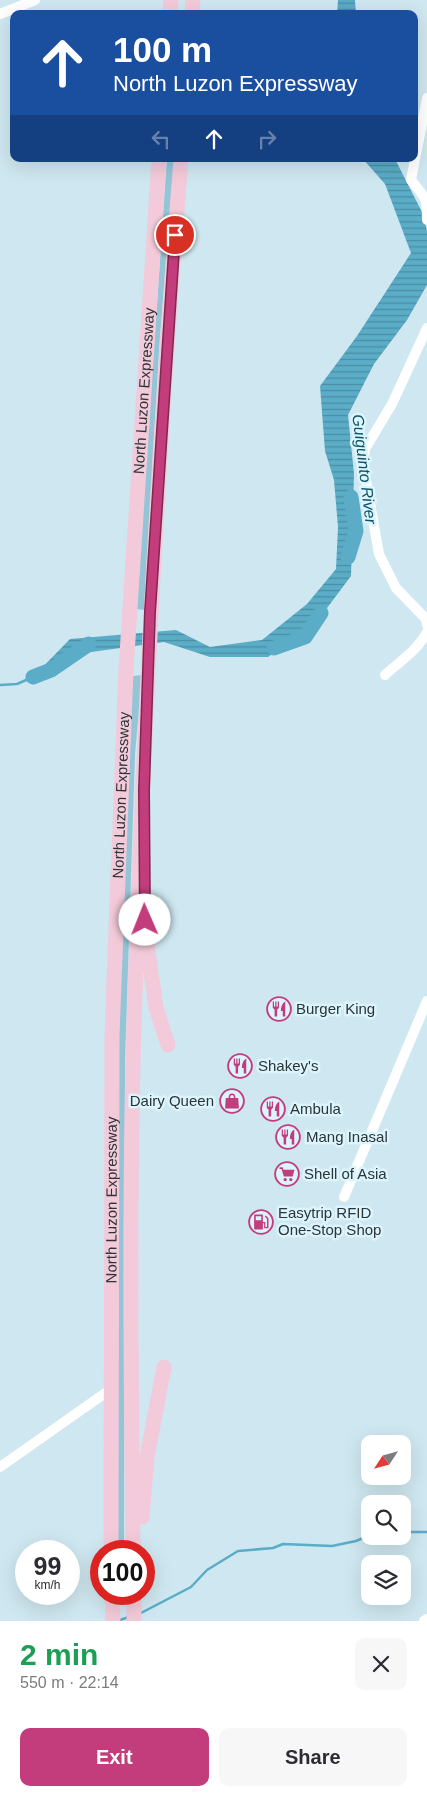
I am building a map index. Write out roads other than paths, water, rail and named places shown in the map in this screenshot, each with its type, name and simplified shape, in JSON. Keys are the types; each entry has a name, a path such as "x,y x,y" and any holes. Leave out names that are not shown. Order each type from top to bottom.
{"highway":[{"name":"North Luzon Expressway","path":"112,1540 112,1035 129,612 159,162"},
{"name":"North Luzon Expressway","path":"133,1540 132,1236 134,1028 150,612 181,162"},
{"path":"144,790 146,938 156,1008 168,1045"},
{"path":"140,1540 147,1457 164,1367"},
{"path":"134,1605 134,1621"}],"street":[{"path":"0,14 35,0"},
{"path":"418,144 427,98"},
{"path":"415,162 411,180 420,188 427,202 427,220"},
{"path":"427,328 392,404 365,448 363,463 379,554 396,588 426,619 427,625"},
{"path":"385,675 417,646 427,632"},
{"path":"344,1197 427,1001"},
{"path":"0,1467 111,1389"}],"waterway":[{"name":"Guiguinto River","path":"348,557 356,531 351,497"},
{"name":"Guiguinto River","path":"274,648 305,637 321,613"},
{"name":"Guiguinto River","path":"33,677 51,670 89,644"},
{"path":"0,685 17,684 33,677"},
{"path":"411,1532 427,1532"},
{"path":"139,1614 191,1587 207,1570 238,1551 273,1548 283,1544 332,1546 361,1539"},
{"path":"117,1621 129,1617"}],"place":[{"name":"Burger King","path":"279,1009"},
{"name":"Shakey's","path":"240,1066"},
{"name":"Dairy Queen","path":"232,1101"},
{"name":"Ambula","path":"273,1109"},
{"name":"Mang Inasal","path":"288,1137"},
{"name":"Shell of Asia","path":"287,1174"},
{"name":"Easytrip RFID One-Stop Shop","path":"261,1222"}]}
